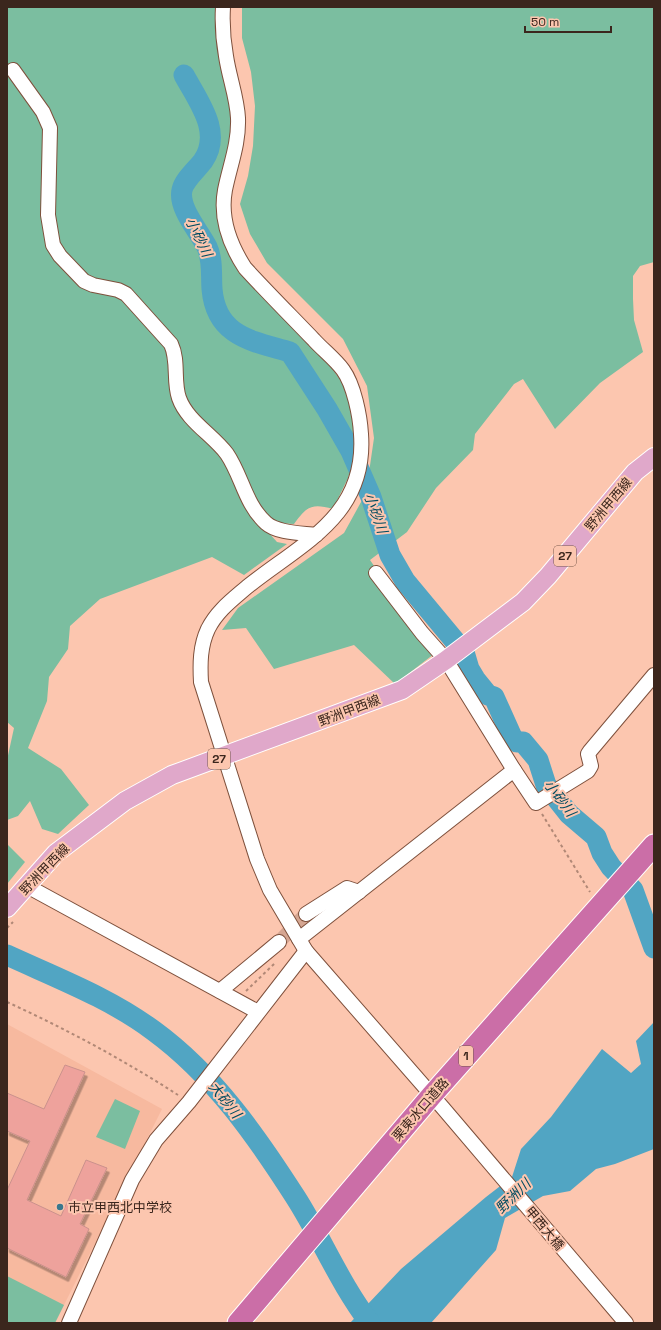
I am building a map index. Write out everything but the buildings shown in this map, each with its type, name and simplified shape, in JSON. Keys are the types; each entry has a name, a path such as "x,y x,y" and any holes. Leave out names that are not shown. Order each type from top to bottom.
{"highway":[{"name":"栗東水口道路","path":"238,1323 596,900 652,852"}],"main road":[{"name":"野洲甲西線","path":"7,908 56,853 125,801 172,776 402,690 457,652 523,602 548,576 635,472 654,457"}],"street":[{"name":"甲西大橋","path":"223,7 223,37 237,102 238,120 235,155 224,200 225,222 230,241 244,268 344,371 353,393 360,422 362,446 358,475 351,492 338,515 316,535 230,601 217,614 208,630 200,658 201,682 257,860 270,890 303,945 450,1115 626,1323"},
{"path":"13,70 43,112 50,128 48,214 53,245 60,256 84,281 93,285 118,290 126,294 171,344 174,352 179,397 183,408 228,455 245,494 258,515 266,524 274,528 316,535"},
{"path":"376,573 422,633 457,652 514,770 541,800 590,769 591,763 588,754 590,751 654,675"},
{"path":"69,1323 132,1180 156,1140 189,1102 258,1012 303,945 359,892 514,770"},
{"path":"27,886 258,1012"},
{"path":"306,914 347,888 359,892"},
{"path":"220,991 279,942"}],"path":[{"path":"541,800 596,900"},
{"path":"237,1000 277,962"},
{"path":"7,1002 51,1022 155,1080 189,1102"}],"shaded area":[{"name":"市立甲西北中学校","path":"7,1024 162,1109 55,1323 7,1323"}],"green space":[{"path":"7,7 215,7 219,55 229,82 232,129 220,185 220,222 226,249 239,273 325,358 343,384 354,417 356,449 348,478 333,509 315,506 303,513 294,524 259,522 277,542 287,544 244,575 212,557 100,599 70,626 68,649 49,677 47,701 28,748 61,769 89,805 58,834 42,829 30,801 18,816 7,820 7,760 14,728 7,722"},
{"path":"242,7 654,7 654,262 640,266 633,276 634,320 643,352 600,383 555,429 523,379 514,384 475,434 473,450 436,488 407,532 370,560 434,654 395,684 354,645 274,669 246,628 222,630 238,608 344,533 366,493 374,438 367,386 343,339 267,263 250,234 240,204 248,176 253,146 255,106 251,72 242,38"},
{"path":"7,844 25,862 7,884"},
{"path":"115,1099 140,1111 125,1149 96,1137"},
{"path":"7,1276 64,1305 55,1323 7,1323"}],"water":[{"name":"野洲川","path":"654,1022 654,1149 615,1164 596,1169 570,1191 543,1196 505,1218 496,1250 431,1323 350,1323 401,1269 512,1177 521,1149 551,1117 602,1049 631,1073 641,1064 636,1041"}],"waterway":[{"name":"小砂川","path":"184,75 206,117 210,139 208,150 203,161 183,186 183,204 209,252 212,289 215,305 221,318 229,327 250,340 290,352 327,409 351,451 371,497 390,555 405,581 464,652 469,669 488,695 494,697 512,737 517,742 523,742 538,760 546,785 569,814 596,837 602,853 611,867 633,890 654,948"},
{"name":"大砂川","path":"7,955 83,989 120,1008 176,1048 196,1067 233,1108 266,1152 296,1198 349,1293 370,1323"}],"tunnel":[{"path":"279,942 306,914"}],"place":[{"name":"市立甲西北中学校","path":"60,1207"}]}
